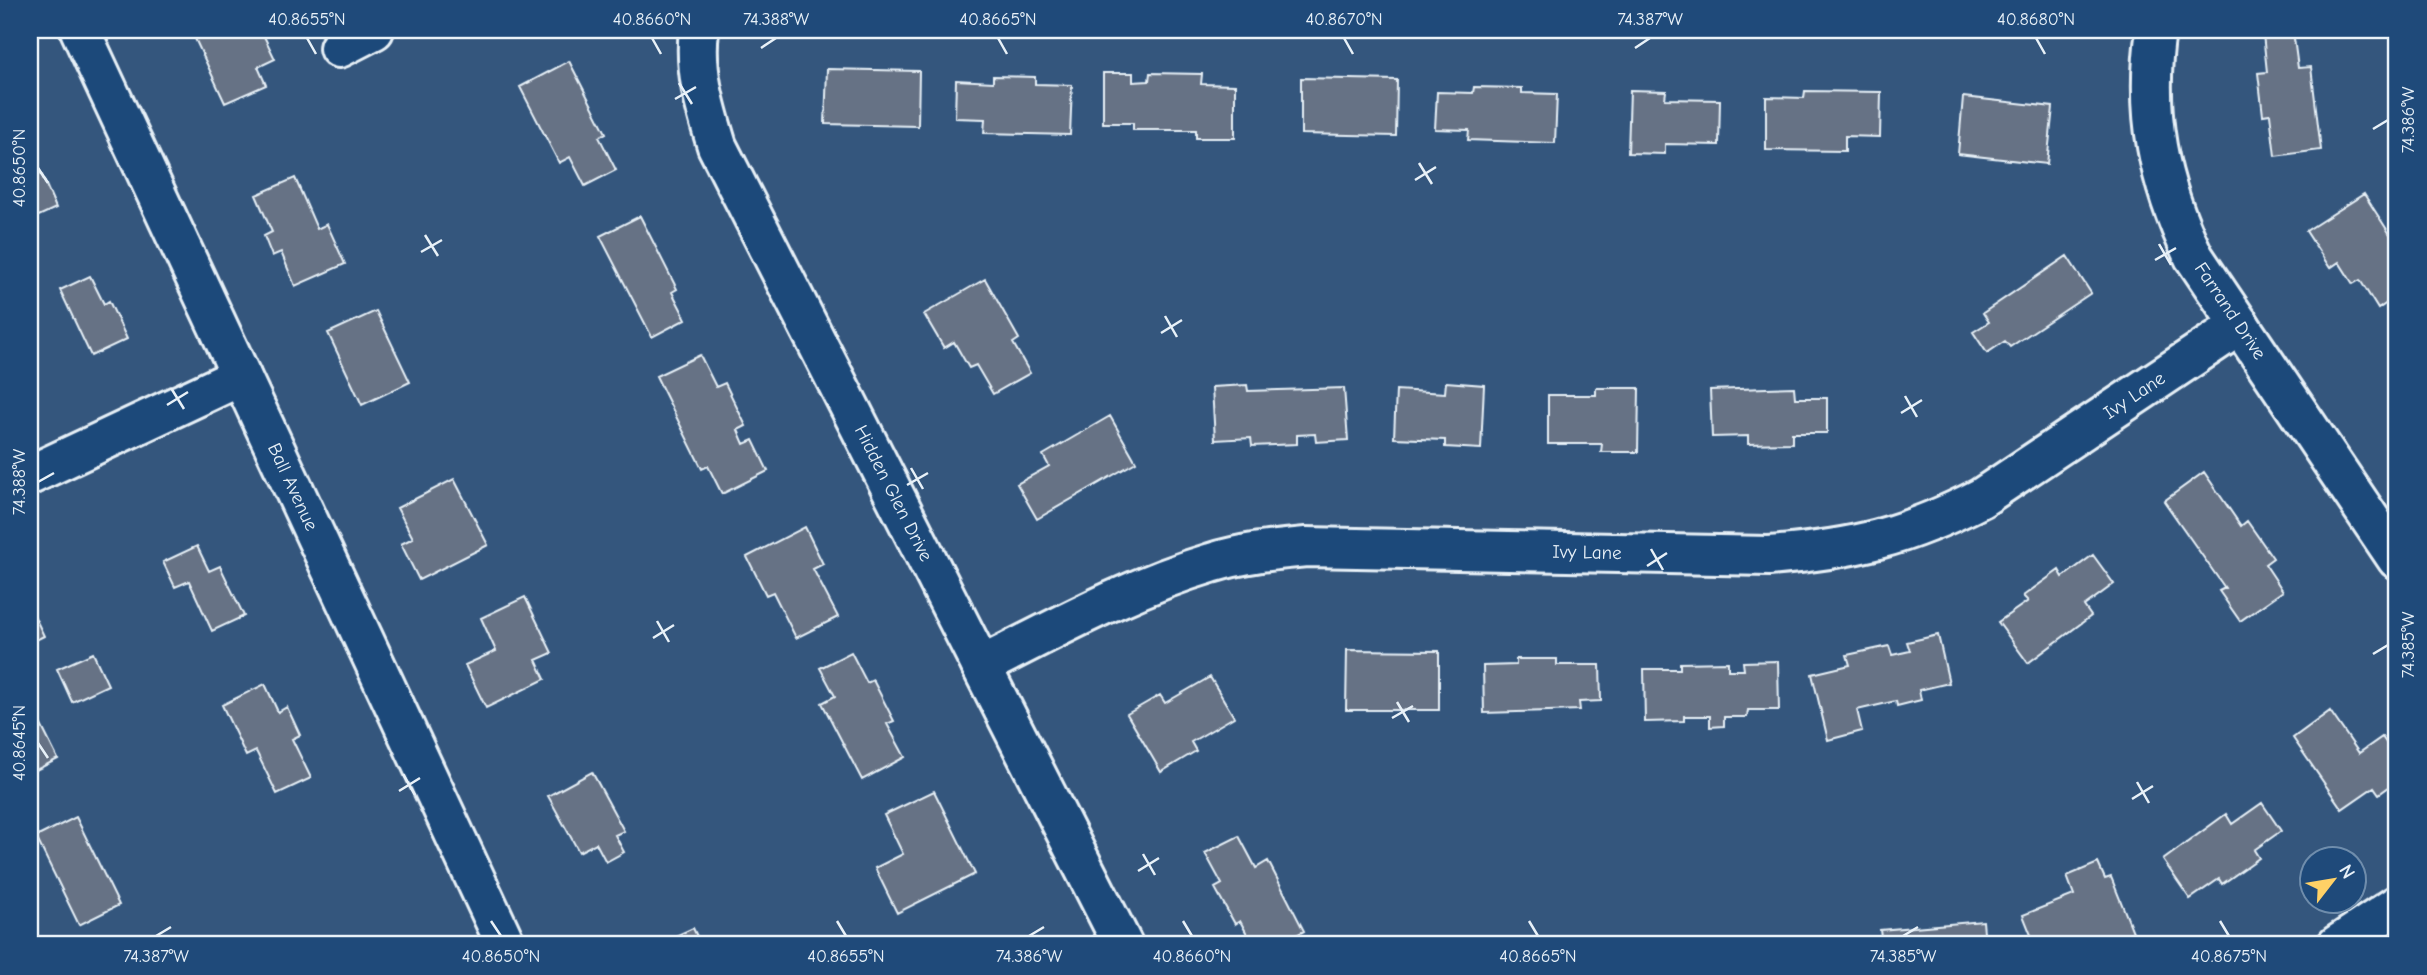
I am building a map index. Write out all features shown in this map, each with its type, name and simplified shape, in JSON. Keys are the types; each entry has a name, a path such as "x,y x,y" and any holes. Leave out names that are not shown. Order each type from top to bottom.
{"street":[{"name":"Ball Avenue","path":"80,30 506,945"},
{"path":"339,48 373,30"},
{"name":"Hidden Glen Drive","path":"699,30 696,50 703,99 717,146 1122,945"},
{"name":"Farrand Drive","path":"2155,30 2152,121 2160,169 2174,215 2194,257 2397,559"},
{"name":"Ivy Lane","path":"981,666 1096,608 1210,563 1250,553 1306,547 1769,556 1828,551 1892,537 1938,520 1981,498 2240,325"},
{"path":"30,475 241,376"},
{"path":"2337,945 2397,905"}],"building":[{"path":"191,30 261,30 275,59 258,67 266,85 225,103"},
{"path":"2293,31 2298,68 2311,67 2321,150 2275,156 2270,114 2263,115 2258,73 2267,72 2263,34"},
{"path":"569,61 606,133 599,137 616,170 585,186 570,157 559,163 520,87"},
{"path":"827,69 919,71 918,126 825,124"},
{"path":"1103,73 1133,73 1133,82 1149,81 1150,73 1202,74 1201,84 1235,85 1235,138 1196,138 1196,130 1133,130 1133,123 1103,123"},
{"path":"993,76 1035,77 1035,84 1072,85 1070,135 984,133 985,119 955,118 956,80 993,82"},
{"path":"1301,78 1397,80 1396,136 1301,134"},
{"path":"1474,87 1522,88 1522,93 1557,94 1555,143 1468,140 1469,130 1435,129 1437,92 1473,93"},
{"path":"1630,90 1666,91 1665,99 1720,100 1719,145 1665,144 1665,154 1628,153"},
{"path":"1805,91 1881,92 1880,137 1845,136 1845,151 1766,150 1766,97 1804,98"},
{"path":"1963,97 2053,107 2047,164 1958,154"},
{"path":"30,148 56,208 30,220"},
{"path":"295,178 317,229 327,224 345,264 295,286 281,252 272,256 264,236 272,232 256,195"},
{"path":"2364,194 2397,245 2397,296 2378,309 2360,280 2353,284 2339,262 2330,268 2306,231"},
{"path":"640,216 677,289 672,292 686,319 652,337 600,236"},
{"path":"2067,256 2091,293 2010,347 2005,341 1987,353 1973,332 1989,322 1983,313"},
{"path":"90,276 104,304 109,301 127,339 91,356 60,290"},
{"path":"985,279 1019,339 1013,343 1030,373 993,394 976,365 969,368 954,342 944,348 924,314"},
{"path":"376,311 410,382 362,405 328,333"},
{"path":"700,355 716,387 725,383 746,426 738,430 744,444 753,440 768,471 722,494 708,466 702,469 656,376"},
{"path":"1446,382 1484,385 1481,449 1445,447 1445,440 1394,438 1396,390 1445,393"},
{"path":"1247,385 1248,391 1344,388 1348,440 1316,442 1315,434 1297,435 1297,444 1252,446 1251,438 1215,440 1212,387"},
{"path":"1794,387 1795,398 1827,398 1827,433 1792,433 1792,443 1748,444 1748,436 1712,437 1710,390"},
{"path":"1596,388 1639,388 1638,452 1601,452 1602,444 1548,444 1548,395 1596,395"},
{"path":"1110,416 1136,462 1037,519 1017,484 1049,466 1043,455"},
{"path":"2204,472 2241,526 2247,521 2273,558 2265,564 2283,591 2240,621 2219,591 2225,588 2164,501"},
{"path":"454,479 488,545 419,580 401,544 413,538 397,508"},
{"path":"805,527 823,564 813,569 838,617 796,638 773,592 766,595 747,557"},
{"path":"197,546 209,571 220,566 244,616 212,631 189,581 175,587 163,562"},
{"path":"2093,555 2114,584 2084,606 2091,616 2028,663 1998,622 2028,601 2023,596 2059,570 2063,577"},
{"path":"525,597 552,653 536,660 545,679 486,708 465,665 496,651 481,618"},
{"path":"30,607 44,636 30,643"},
{"path":"1938,635 1949,683 1919,690 1921,700 1897,706 1896,701 1857,710 1862,731 1828,740 1812,674 1850,665 1847,655 1889,646 1892,655 1910,651 1907,642"},
{"path":"1347,650 1439,651 1439,710 1346,710"},
{"path":"851,652 867,683 873,680 894,721 887,724 905,757 862,780 822,703 835,696 820,668"},
{"path":"93,653 108,685 72,702 57,669"},
{"path":"1516,659 1557,659 1557,665 1600,665 1601,701 1579,702 1580,710 1484,713 1483,666 1516,665"},
{"path":"1778,661 1779,710 1748,710 1747,717 1724,717 1724,726 1710,727 1710,716 1684,716 1684,721 1645,722 1644,669 1680,669 1680,663 1728,662 1728,670 1744,670 1743,662"},
{"path":"1210,677 1234,717 1191,742 1196,751 1161,772 1127,714 1160,695 1165,703"},
{"path":"265,684 278,712 287,707 300,735 292,739 311,778 277,794 256,751 246,756 222,705"},
{"path":"30,703 58,759 30,773"},
{"path":"2330,711 2359,753 2382,737 2397,758 2397,781 2379,794 2374,787 2342,809 2293,738"},
{"path":"592,772 624,831 615,835 624,852 606,862 596,843 579,852 548,796"},
{"path":"934,791 975,874 897,913 875,868 903,854 884,815"},
{"path":"2262,803 2281,831 2254,850 2259,858 2222,884 2219,879 2190,899 2163,860 2226,814 2232,824"},
{"path":"76,817 119,905 79,925 36,837"},
{"path":"1239,836 1256,868 1268,861 1304,931 1278,945 1253,945 1240,921 1235,924 1215,888 1222,884 1205,853"},
{"path":"2098,863 2105,879 2111,877 2133,932 2100,945 2090,945 2087,938 2068,945 2035,945 2023,915 2074,895 2067,876"},
{"path":"1983,921 1985,945 1848,945 1847,940 1881,937 1880,930"},
{"path":"693,928 701,945 656,945"},
{"path":"1763,939 1764,945 1720,943"}]}
